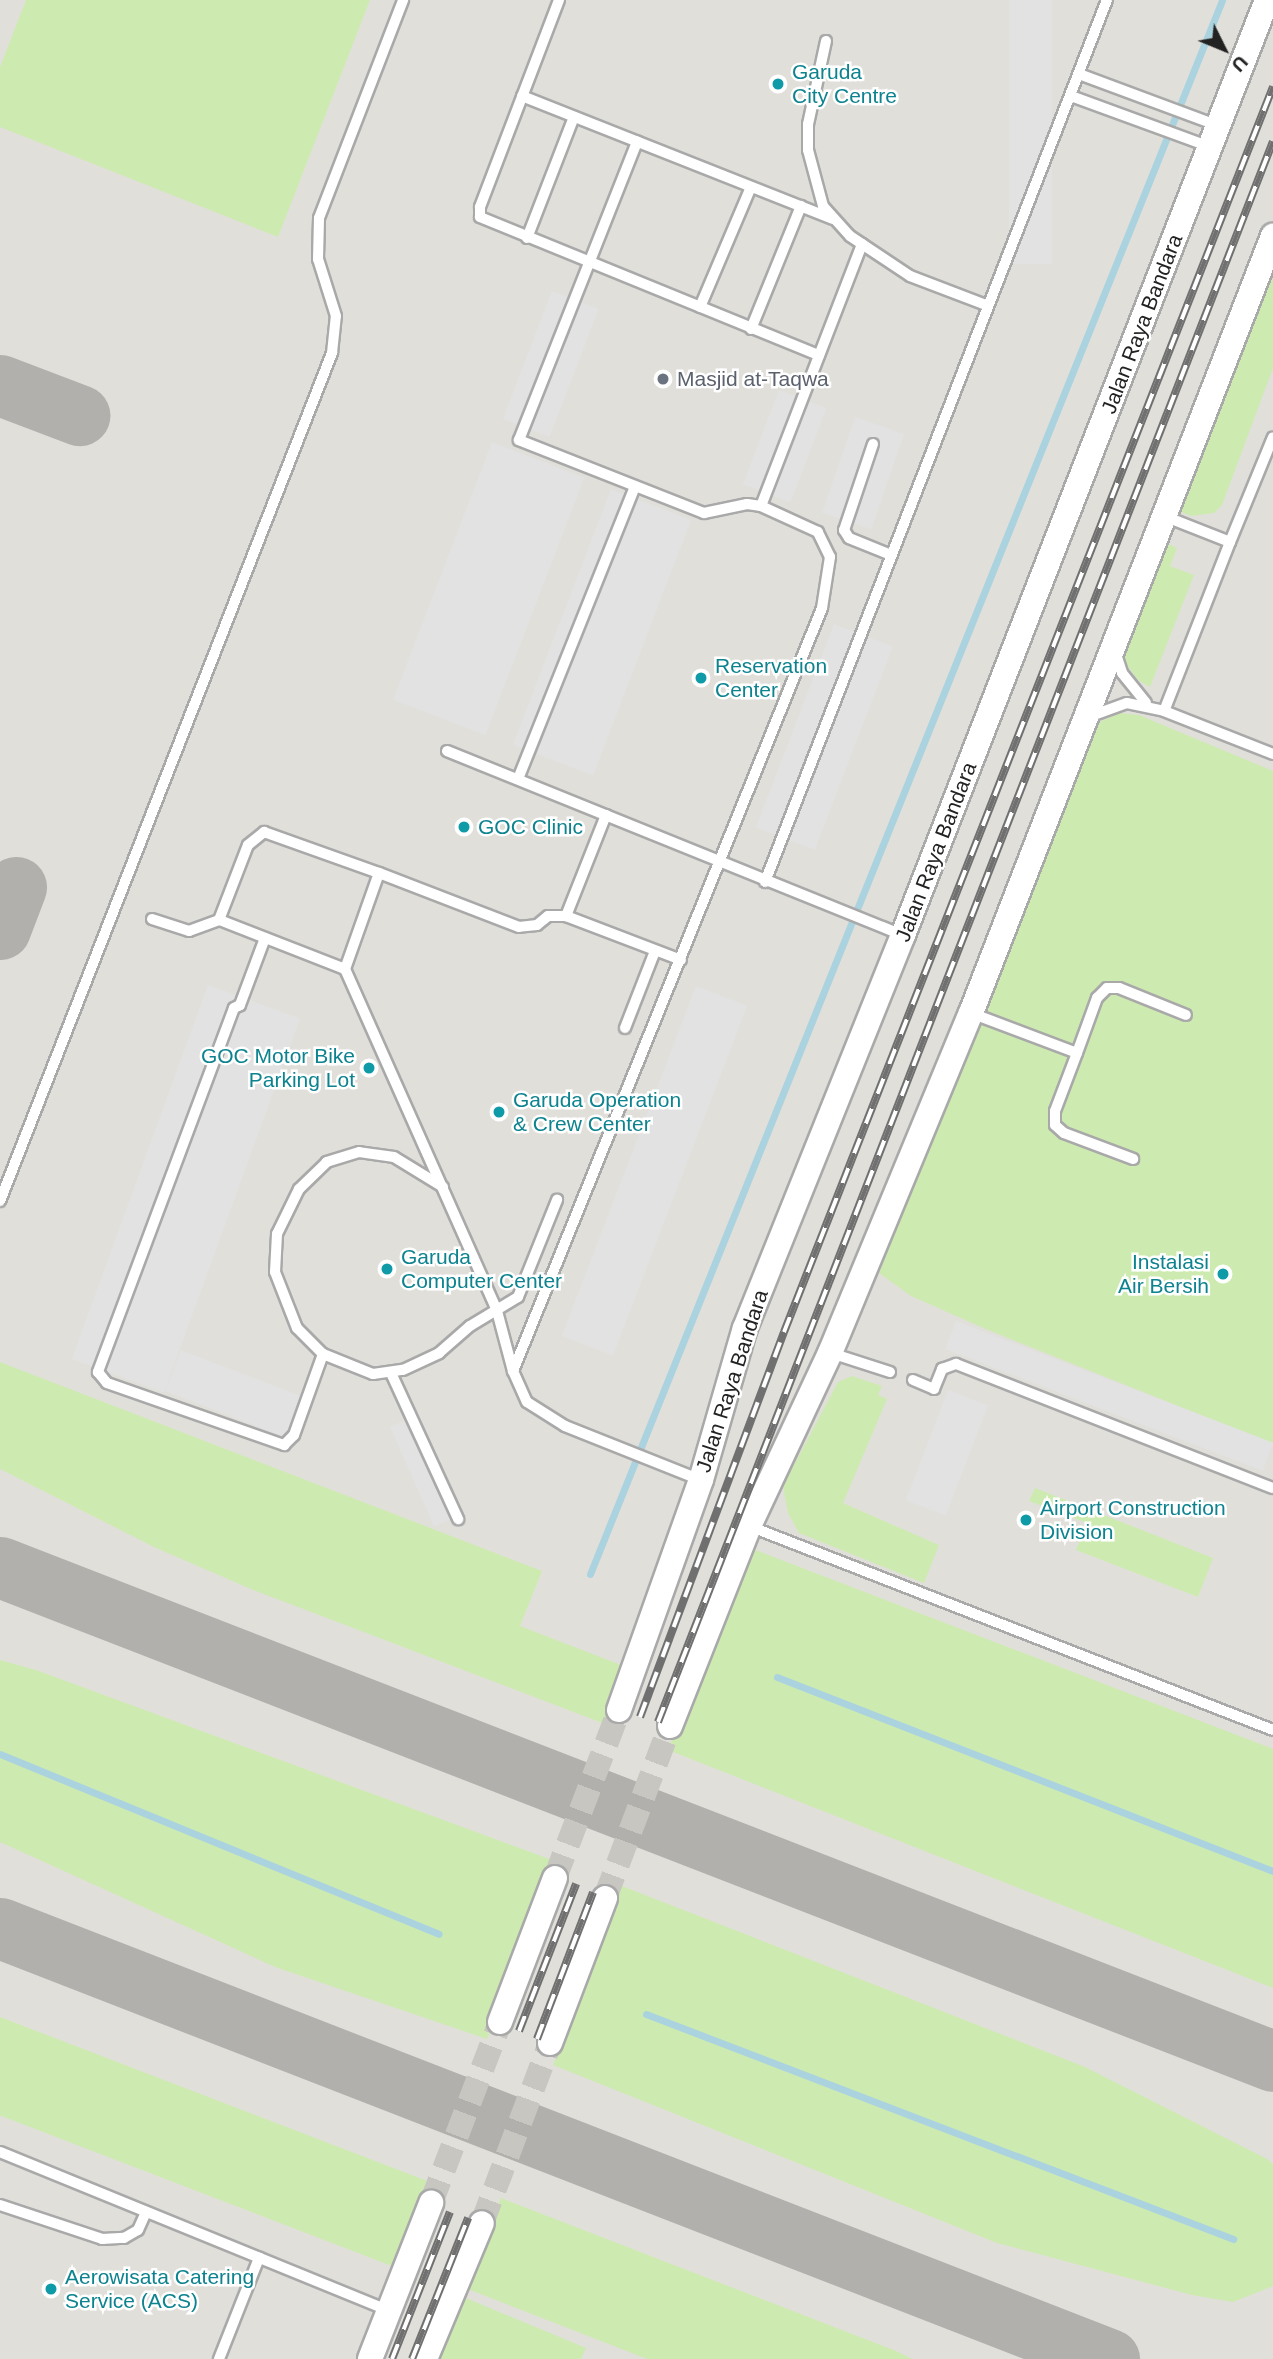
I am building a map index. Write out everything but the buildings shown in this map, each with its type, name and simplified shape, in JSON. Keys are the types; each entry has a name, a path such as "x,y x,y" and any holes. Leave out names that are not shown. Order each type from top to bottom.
{"street":[{"name":"Jalan Raya Bandara","path":"619,1710 701,1480 745,1328 904,935 1267,0"},
{"path":"670,1727 749,1526 830,1353 971,1013 1273,236"},
{"path":"500,2022 555,1878"},
{"path":"550,2043 605,1898"},
{"path":"370,2359 431,2203"},
{"path":"425,2359 482,2223"}],"lane":[{"path":"0,1201 332,353 336,316 318,259 319,218 403,0"},
{"path":"559,0 479,212 484,222 819,355"},
{"path":"765,882 986,305 1107,0"},
{"path":"826,41 810,113 808,150 815,185 836,220 862,244 910,276 986,305"},
{"path":"1079,74 1194,116 1214,137"},
{"path":"522,96 836,220"},
{"path":"1071,96 1186,138 1214,137"},
{"path":"527,238 574,117"},
{"path":"513,1371 821,608 830,557 818,532 761,506 742,504 711,514 519,440 637,142"},
{"path":"700,307 751,187"},
{"path":"751,329 801,206"},
{"path":"761,506 862,244"},
{"path":"1164,711 1273,437"},
{"path":"873,444 844,530 849,538 891,555"},
{"path":"518,779 635,486"},
{"path":"1163,515 1230,542"},
{"path":"1115,637 1122,673 1149,705"},
{"path":"1079,730 1101,710 1127,703 1149,705 1273,754"},
{"path":"447,751 720,860 765,882 904,935"},
{"path":"566,916 606,815"},
{"path":"152,919 195,931 219,920 248,845 264,832 519,927 537,925 548,916 566,916 681,960"},
{"path":"379,873 345,969 498,1311 513,1371 535,1410 600,1441 701,1480"},
{"path":"219,920 345,969"},
{"path":"265,938 240,1004 234,1009 98,1372 107,1382 284,1445 294,1435 323,1354"},
{"path":"625,1028 655,951"},
{"path":"1133,1160 1064,1133 1055,1125 1055,1111 1097,998 1107,988 1119,989 1186,1015"},
{"path":"971,1013 1077,1053"},
{"path":"443,1187 394,1157 359,1152 327,1162 299,1189 277,1234 275,1272 297,1328 323,1354 355,1370 391,1373 439,1353 470,1326 518,1297 557,1200"},
{"path":"830,1353 890,1372"},
{"path":"912,1380 934,1389 942,1369 953,1363 1273,1488"},
{"path":"391,1373 458,1519"},
{"path":"749,1526 1273,1730"},
{"path":"0,2152 389,2311"},
{"path":"0,2205 102,2239 124,2238 138,2230 146,2212"},
{"path":"219,2359 259,2258"}],"shaded area":[{"path":"0,0 1273,0 1273,2359 0,2359"},
{"path":"1009,0 1052,0 1052,264 1009,264"},
{"path":"552,291 599,309 550,437 503,419"},
{"path":"779,390 827,408 790,503 743,484"},
{"path":"855,417 904,434 871,529 822,512"},
{"path":"492,442 584,477 486,735 393,700"},
{"path":"611,489 691,520 593,776 513,745"},
{"path":"834,624 893,647 815,850 756,828"},
{"path":"208,985 300,1019 164,1393 72,1359"},
{"path":"696,986 747,1006 613,1356 562,1336"},
{"path":"956,1321 1273,1443 1263,1471 945,1349"},
{"path":"181,1350 301,1396 286,1437 165,1391"},
{"path":"948,1390 988,1405 946,1516 906,1500"},
{"path":"419,1414 463,1514 434,1527 390,1427"}],"green space":[{"path":"26,0 370,0 278,237 0,127 0,67"},
{"path":"1273,269 1273,368 1222,505 1214,513 1191,516 1176,510"},
{"path":"1166,543 1177,548 1170,566 1194,575 1150,687 1138,680 1120,656"},
{"path":"1120,713 1139,715 1273,771 1273,1444 988,1330 911,1296 879,1273 1095,724"},
{"path":"0,1362 542,1571 520,1626 626,1667 605,1724 251,1589 156,1548 0,1469"},
{"path":"852,1376 882,1386 878,1395 887,1399 843,1503 939,1545 924,1583 799,1533 788,1513 783,1486 838,1382"},
{"path":"1035,1488 1213,1558 1198,1597 1076,1550 1087,1523 1029,1501"},
{"path":"748,1547 1273,1749 1273,1988 668,1750"},
{"path":"0,1660 36,1670 552,1860 487,2039 275,1967 0,1842"},
{"path":"622,1886 1085,2067 1267,2159 1273,2164 1273,2286 1233,2302 1192,2295 997,2243 553,2065"},
{"path":"0,2017 427,2181 394,2267 0,2116"},
{"path":"501,2198 912,2359 647,2359 465,2288"},
{"path":"461,2296 586,2348 581,2359 431,2359"}],"waterway":[{"path":"590,1574 1222,0"},
{"path":"777,1677 1273,1871"},
{"path":"0,1754 438,1934"},
{"path":"646,2014 1233,2239"}],"taxiway":[{"path":"0,385 79,415"},
{"path":"0,929 16,887"},
{"path":"0,1567 1273,2061"},
{"path":"0,1928 1109,2359"}],"tunnel":[{"path":"555,1878 619,1710"},
{"path":"605,1898 670,1726"},
{"path":"431,2203 500,2022"},
{"path":"482,2223 550,2043"}],"railway":[{"path":"640,1717 784,1332 1273,87"},
{"path":"658,1722 1273,141"},
{"path":"519,2031 576,1884"},
{"path":"537,2039 593,1892"},
{"path":"392,2359 450,2212"},
{"path":"412,2359 468,2218"}],"place":[{"name":"Garuda City Centre","path":"778,84"},
{"name":"Masjid at-Taqwa","path":"663,379"},
{"name":"Reservation Center","path":"701,678"},
{"name":"GOC Clinic","path":"464,827"},
{"name":"GOC Motor Bike Parking Lot","path":"369,1068"},
{"name":"Garuda Operation & Crew Center","path":"499,1112"},
{"name":"Garuda Computer Center","path":"387,1269"},
{"name":"Instalasi Air Bersih","path":"1223,1274"},
{"name":"Airport Construction Division","path":"1026,1520"},
{"name":"Aerowisata Catering Service (ACS)","path":"51,2289"}]}
